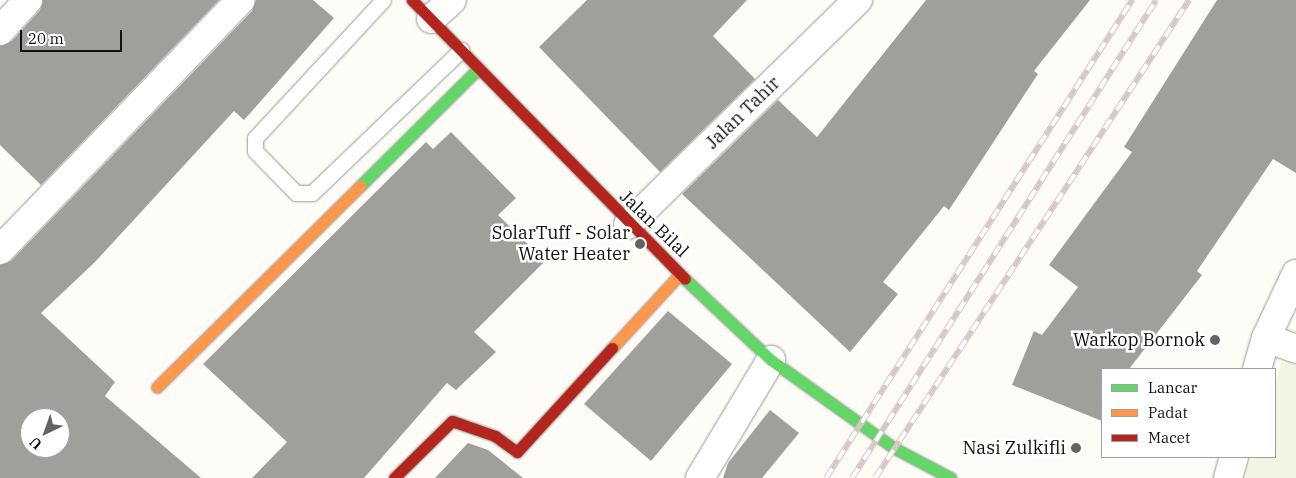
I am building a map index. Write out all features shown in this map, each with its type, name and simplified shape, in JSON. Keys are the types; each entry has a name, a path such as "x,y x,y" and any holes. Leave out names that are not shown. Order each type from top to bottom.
{"street":[{"path":"0,31 28,0"},
{"path":"0,250 241,0"},
{"name":"Jalan Bilal","path":"412,0 628,225 771,360 894,448 951,478"},
{"path":"431,20 452,0"},
{"name":"Jalan Tahir","path":"628,225 858,0"},
{"path":"158,387 478,69"},
{"path":"394,478 452,421 495,436 517,452 680,274"},
{"path":"1257,368 1266,338 1296,274"},
{"path":"1266,338 1296,349"},
{"path":"700,478 771,360"},
{"path":"1228,478 1234,458"}],"lane":[{"path":"383,0 255,138 255,151 296,193 312,194 461,50"}],"green space":[{"path":"1282,361 1296,366 1296,478 1245,478 1252,458 1276,458 1276,380"}],"building":[{"path":"43,0 219,0 41,185 0,145 0,46 12,41 40,10"},
{"path":"256,0 313,0 334,18 244,120 234,111 95,262 41,313 115,382 105,396 201,478 0,478 0,265 11,261 252,11"},
{"path":"587,0 747,0 713,36 755,79 660,172 539,47"},
{"path":"926,0 1090,0 1034,71 1038,74 949,210 944,206 883,282 898,294 850,352 682,194 778,100 817,137"},
{"path":"1217,0 1296,0 1296,173 1273,159 1197,271 1202,275 1130,368 1101,368 1101,421 1012,385 1034,331 1042,335 1078,287 1049,265 1132,152 1124,147"},
{"path":"451,132 516,198 498,215 545,261 474,332 496,352 456,390 447,383 364,478 252,478 287,442 203,364 426,142 433,149"},
{"path":"668,311 732,364 651,461 584,404"},
{"path":"770,410 799,433 762,478 723,478 728,463"},
{"path":"468,443 488,450 523,478 435,478"}],"railway":[{"path":"826,478 1132,0"},
{"path":"852,478 1156,0"},
{"path":"875,478 1189,0"}],"traffic: fast":[{"path":"360,186 478,69"},
{"path":"685,279 771,360 894,448 951,478"}],"traffic: slow":[{"path":"157,387 360,186"},
{"path":"612,348 680,274"}],"traffic: jam":[{"path":"412,0 685,279"},
{"path":"394,478 452,421 495,436 517,452 612,348"}],"place":[{"name":"SolarTuff - Solar Water Heater","path":"640,244"},
{"name":"Warkop Bornok","path":"1215,340"},
{"name":"Nasi Zulkifli","path":"1076,448"}]}
